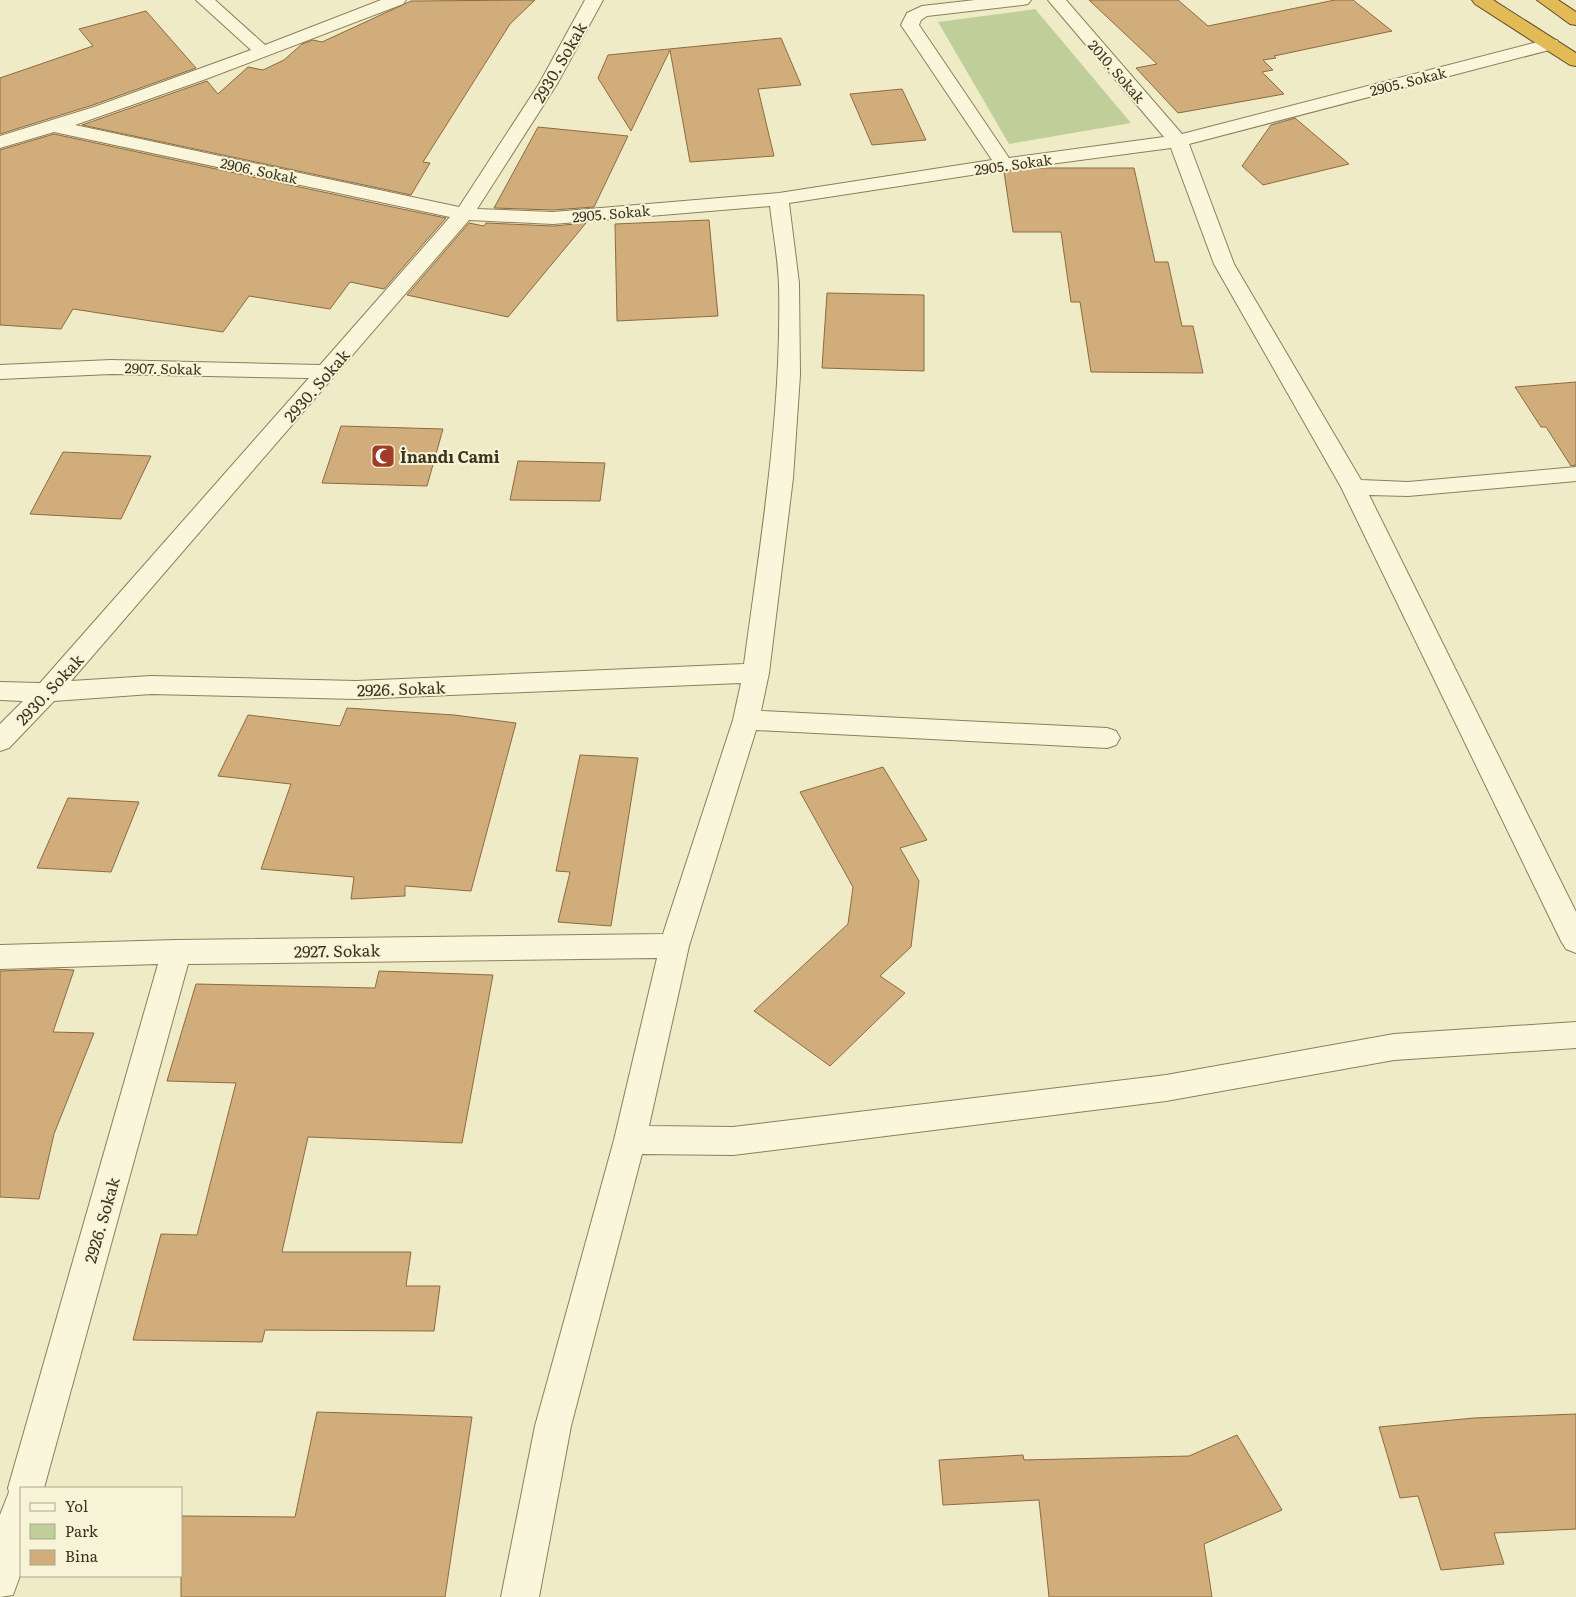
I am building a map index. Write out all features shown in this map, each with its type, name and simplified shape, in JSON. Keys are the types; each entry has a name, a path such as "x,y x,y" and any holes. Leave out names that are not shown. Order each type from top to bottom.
{"highway":[{"path":"1481,0 1576,61"},
{"path":"1546,0 1576,20"}],"street":[{"path":"205,0 224,20 263,52"},
{"name":"2906. Sokak","path":"0,142 54,126 263,52 398,0"},
{"name":"2930. Sokak","path":"0,741 47,692 464,214 548,84 594,0"},
{"path":"1004,164 910,25 913,17 922,11 1022,0"},
{"name":"2010. Sokak","path":"1057,0 1178,141"},
{"name":"2905. Sokak","path":"464,214 553,218 778,199 1004,164 1178,141 1551,44"},
{"name":"2906. Sokak","path":"54,126 464,214"},
{"path":"1178,141 1224,264 1353,487 1576,941"},
{"path":"520,1597 553,1426 630,1140 674,946 746,720 756,673 781,478 789,375 789,283 778,199"},
{"name":"2907. Sokak","path":"0,372 111,367 327,372"},
{"path":"1353,487 1408,489 1576,474"},
{"name":"2926. Sokak","path":"0,691 47,692 151,685 356,690 756,673"},
{"path":"746,720 1107,738"},
{"name":"2927. Sokak","path":"0,957 176,952 674,946"},
{"name":"2926. Sokak","path":"26,1487 176,952"},
{"path":"630,1140 733,1142 1166,1088 1394,1047 1576,1035"},
{"path":"0,1582 20,1509"}],"green space":[{"path":"1036,9 1131,123 1009,144 938,22"}],"building":[{"path":"535,0 510,24 423,162 430,163 411,195 82,125 207,81 218,94 248,67 263,70 284,60 302,44 313,40 322,42 411,1"},
{"path":"1089,0 1178,0 1208,26 1335,0 1353,0 1392,31 1263,60 1273,70 1262,72 1284,94 1178,113 1136,68 1157,64"},
{"path":"146,11 196,68 93,105 0,134 0,78 93,46 79,29"},
{"path":"781,38 801,85 758,89 774,156 690,162 670,50 631,131 598,78 608,55"},
{"path":"902,89 926,140 872,145 850,94"},
{"path":"1295,118 1349,164 1263,185 1242,166 1271,125"},
{"path":"538,127 628,136 594,207 553,210 494,208"},
{"path":"54,134 446,218 384,289 350,282 330,309 249,296 223,332 73,309 61,329 0,325 0,150"},
{"path":"1030,168 1134,168 1155,262 1168,262 1182,326 1193,326 1203,373 1091,372 1080,302 1071,302 1061,232 1013,232 1004,172"},
{"path":"709,220 718,316 617,321 615,224"},
{"path":"469,223 484,226 486,223 553,226 586,223 508,317 407,295"},
{"path":"827,293 924,295 924,371 822,368"},
{"path":"1576,382 1576,465 1571,466 1546,427 1541,427 1515,387"},
{"name":"İnandı Cami","path":"341,426 443,429 427,486 322,483"},
{"path":"63,452 151,456 121,519 30,514"},
{"path":"518,461 605,463 600,501 510,500"},
{"path":"347,708 454,715 516,723 471,891 405,886 405,896 351,899 354,877 261,869 291,784 218,776 248,715 340,726"},
{"path":"580,755 638,758 611,926 558,922 570,872 556,871"},
{"path":"883,767 927,840 900,848 919,881 911,947 880,976 905,993 830,1066 754,1011 848,924 853,887 800,792"},
{"path":"68,798 139,802 111,872 37,868"},
{"path":"74,970 53,1032 94,1033 54,1134 39,1199 0,1197 0,971"},
{"path":"379,971 493,975 462,1143 308,1137 282,1252 411,1252 406,1286 440,1286 434,1331 265,1330 262,1342 133,1340 161,1234 197,1235 236,1083 167,1081 196,984 375,988"},
{"path":"317,1412 472,1417 445,1597 181,1597 182,1516 295,1517"},
{"path":"1576,1414 1576,1529 1494,1533 1504,1564 1441,1570 1418,1496 1400,1498 1379,1427 1474,1418"},
{"path":"1237,1435 1282,1510 1204,1544 1212,1597 1049,1597 1039,1500 943,1505 939,1460 1023,1455 1024,1460 1189,1456"}],"place":[{"name":"İnandı Cami","path":"383,456"}]}
